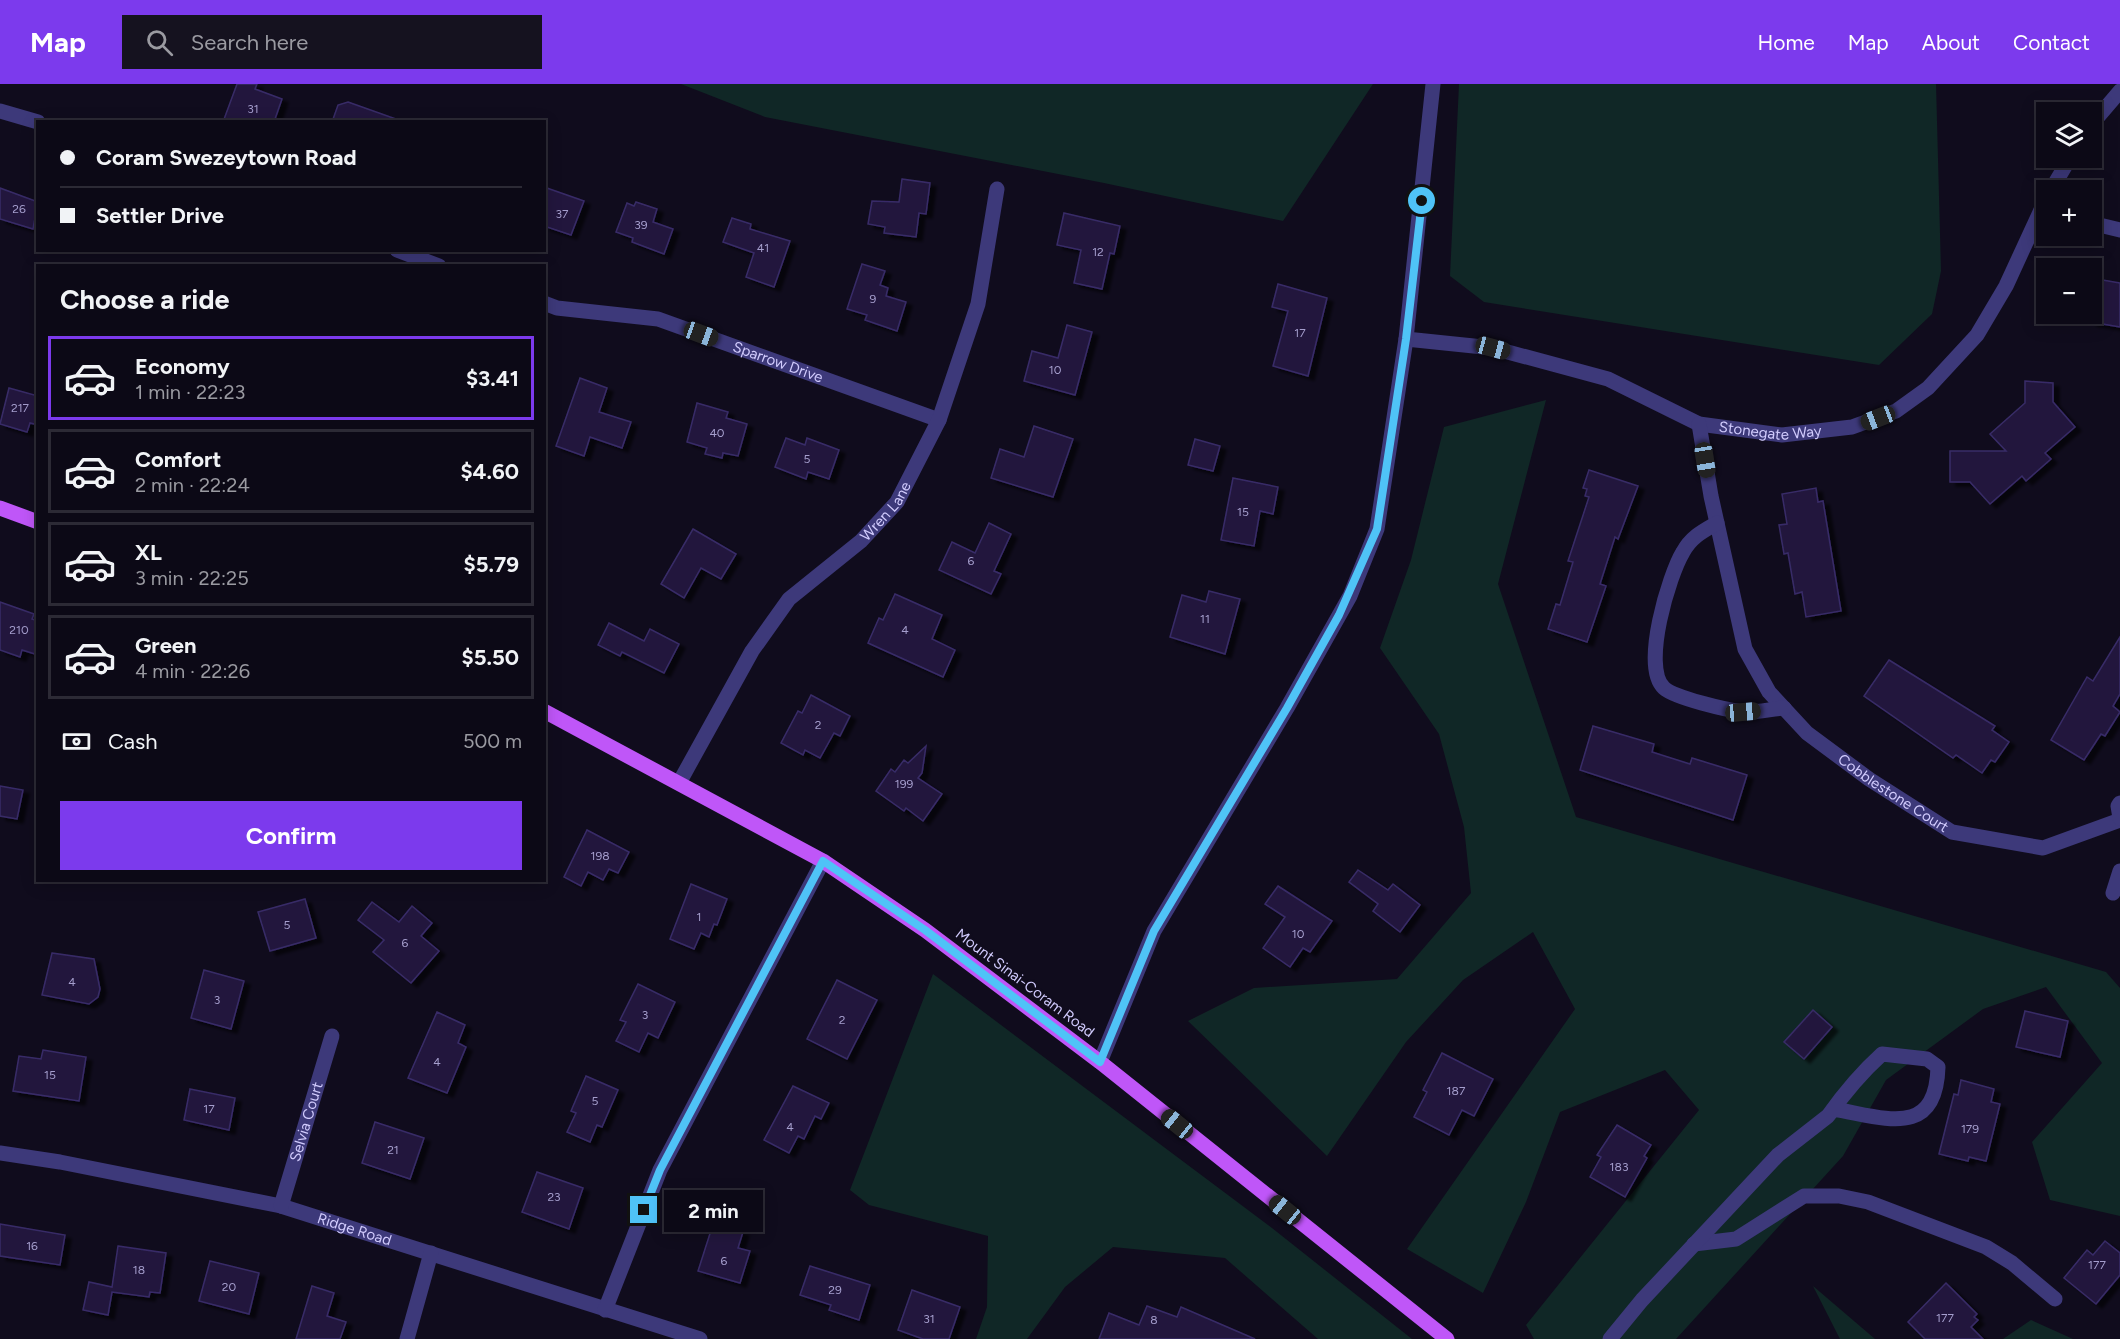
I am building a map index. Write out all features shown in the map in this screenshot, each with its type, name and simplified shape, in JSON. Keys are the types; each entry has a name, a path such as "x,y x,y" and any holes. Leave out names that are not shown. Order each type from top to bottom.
{"main road":[{"path":"0,508 36,521"},
{"name":"Mount Sinai-Coram Road","path":"546,712 823,861 925,930 1100,1062 1446,1339"}],"street":[{"path":"1100,1062 1154,931 1287,708 1350,596 1377,529 1406,339 1433,84"},
{"path":"2102,112 2120,91"},
{"path":"0,111 36,121"},
{"name":"Wren Lane","path":"680,783 752,651 789,599 861,542 897,502 939,420 978,304 997,189"},
{"name":"Stonegate Way","path":"1406,339 1493,348 1608,379 1699,424 1782,435 1852,427 1896,411 1928,388 1977,336 2006,286 2036,224"},
{"path":"2102,226 2120,230"},
{"path":"402,252 434,264"},
{"name":"Sparrow Drive","path":"546,304 557,308 658,319 939,420"},
{"name":"Cobblestone Court","path":"1699,424 1717,523 1745,649 1769,692 1807,733 1869,779 1952,832 2043,848 2120,819 2118,806 2120,803"},
{"path":"1717,523 1695,535 1683,551 1671,577 1655,651 1657,678 1664,688 1681,696 1743,712 1784,708"},
{"path":"605,1310 660,1170 823,861"},
{"path":"2113,893 2120,871"},
{"name":"Selvia Court","path":"281,1206 332,1036"},
{"path":"1610,1339 1642,1300 1778,1155 1828,1116 1852,1082 1882,1054 1927,1059 1938,1067 1938,1090 1927,1110 1905,1120 1833,1109"},
{"name":"Ridge Road","path":"0,1153 60,1162 281,1206 700,1339"},
{"path":"1694,1244 1736,1239 1804,1196 1839,1196 1868,1202 1986,1247 2012,1263 2055,1299"},
{"path":"407,1339 431,1253"}],"green space":[{"path":"681,84 1373,84 1283,221 1104,183 765,117"},
{"path":"1459,84 1936,84 1941,271 1932,314 1879,365 1484,302 1450,276"},
{"path":"1546,400 1498,584 1576,817 2106,972 2120,988 2120,1216 2050,1200 2032,1142 2102,1063 2046,987 1983,1009 1886,1080 1843,1156 1676,1339 1534,1339 1526,1325 1699,1110 1665,1070 1560,1112 1526,1202 1483,1293 1407,1249 1575,1009 1533,932 1463,980 1406,1042 1327,1156 1188,1021 1254,988 1397,979 1471,893 1464,827 1439,734 1380,648 1411,560 1444,427"},
{"path":"933,974 1272,1228 1412,1339 1318,1339 1225,1258 1113,1247 1065,1287 1027,1339 976,1339 987,1307 988,1236 869,1205 850,1190"},
{"path":"1813,1286 1875,1339 1840,1339"},
{"path":"2031,1320 2073,1339 2003,1339"}],"building":[{"path":"237,84 257,84 255,89 282,99 275,120 224,120"},
{"path":"348,102 396,120 333,120 338,105"},
{"path":"902,179 930,183 926,214 919,213 916,237 884,233 885,227 868,224 872,201 899,202"},
{"path":"0,188 36,201 33,229 0,219"},
{"path":"546,188 584,201 571,235 546,227"},
{"path":"636,202 657,209 653,222 673,229 664,254 632,242 633,238 616,232 627,203 634,206"},
{"path":"1064,213 1120,226 1114,254 1110,253 1102,289 1074,283 1081,250 1057,245"},
{"path":"732,218 751,224 750,229 790,241 774,287 746,277 754,253 723,242"},
{"path":"862,264 885,271 880,285 888,288 886,296 906,302 897,331 865,320 867,315 847,309"},
{"path":"2102,280 2120,283 2120,327 2102,324"},
{"path":"1278,284 1327,298 1308,376 1273,366 1288,311 1272,307"},
{"path":"1067,325 1092,332 1075,395 1024,381 1032,351 1058,358"},
{"path":"580,378 607,388 599,412 631,422 622,448 590,437 584,456 556,446"},
{"path":"2025,381 2053,383 2053,402 2075,427 2045,453 2051,459 2026,481 2022,476 1990,504 1970,482 1950,482 1950,451 2006,451 1990,434 2025,403"},
{"path":"9,388 36,395 36,424 30,423 27,432 0,424"},
{"path":"697,403 728,412 726,418 747,424 738,456 723,453 722,458 705,454 707,448 687,442"},
{"path":"1034,426 1073,439 1053,497 991,478 1000,449 1024,457"},
{"path":"786,438 805,445 807,438 839,450 829,479 808,472 806,479 775,467"},
{"path":"1195,439 1220,446 1213,471 1188,465"},
{"path":"1589,470 1638,486 1618,539 1615,537 1600,584 1606,586 1587,642 1548,629 1556,604 1560,605 1573,562 1568,561 1589,497 1585,496 1587,489 1583,488"},
{"path":"1233,478 1278,487 1273,514 1260,511 1254,546 1221,540"},
{"path":"1816,488 1818,502 1823,501 1841,611 1806,617 1802,592 1795,594 1788,553 1784,554 1779,525 1787,524 1782,494"},
{"path":"989,523 1011,534 994,571 1001,574 991,594 939,570 952,542 975,553"},
{"path":"693,529 736,554 721,579 701,568 684,598 661,584"},
{"path":"1209,591 1240,599 1225,654 1170,637 1182,595 1206,602"},
{"path":"895,594 942,615 932,639 955,650 943,677 868,643 879,618 883,620"},
{"path":"0,602 34,614 32,619 36,620 36,654 22,650 20,657 0,650"},
{"path":"609,623 644,641 650,629 679,644 664,673 622,652 620,656 598,645"},
{"path":"2120,637 2120,694 2113,706 2120,712 2105,736 2101,734 2084,760 2051,740 2087,677 2093,681"},
{"path":"1889,660 1995,726 1992,730 2009,742 1995,762 1991,760 1982,773 1956,755 1953,758 1864,696"},
{"path":"811,695 850,716 840,736 834,733 820,758 805,750 803,755 781,743 798,711 802,713"},
{"path":"1593,726 1654,744 1652,752 1690,764 1692,758 1747,775 1733,820 1580,770"},
{"path":"926,746 922,773 918,778 942,794 923,821 906,808 904,811 876,791 891,769 895,772 904,760 908,763"},
{"path":"0,786 23,790 17,819 0,816"},
{"path":"587,830 629,852 618,873 609,869 603,880 588,872 581,886 564,877"},
{"path":"1358,870 1388,890 1393,884 1420,905 1400,932 1373,911 1378,904 1349,882"},
{"path":"691,884 727,899 717,925 714,924 709,937 701,933 694,949 670,939"},
{"path":"1278,886 1332,921 1310,952 1303,948 1290,967 1263,948 1285,917 1265,904"},
{"path":"305,899 316,938 270,951 258,912"},
{"path":"372,902 399,922 412,906 432,923 421,936 439,951 411,983 373,952 384,940 358,920"},
{"path":"52,953 94,959 100,989 98,997 89,1004 42,995"},
{"path":"204,970 244,981 231,1029 191,1018"},
{"path":"837,980 877,1000 847,1059 807,1039"},
{"path":"638,984 675,1002 658,1038 648,1033 639,1052 616,1041 626,1022 620,1020"},
{"path":"1813,1010 1832,1027 1804,1059 1784,1042"},
{"path":"2025,1011 2068,1021 2060,1057 2016,1047"},
{"path":"437,1012 465,1025 458,1043 466,1047 447,1093 408,1078"},
{"path":"43,1050 86,1057 79,1101 13,1091 19,1056 41,1059"},
{"path":"1442,1053 1493,1079 1474,1116 1462,1110 1449,1135 1414,1117 1427,1092 1423,1090"},
{"path":"586,1076 618,1090 602,1127 597,1125 590,1142 567,1132 576,1113 571,1111"},
{"path":"1961,1080 1994,1089 1991,1102 2000,1104 1986,1161 1969,1157 1968,1161 1939,1154 1954,1094 1958,1095"},
{"path":"793,1086 829,1103 821,1119 815,1116 804,1139 798,1136 789,1153 764,1140"},
{"path":"190,1089 235,1098 229,1130 184,1120"},
{"path":"375,1122 424,1138 410,1179 362,1163"},
{"path":"1617,1125 1651,1145 1644,1156 1647,1158 1625,1197 1590,1177 1601,1157 1597,1155"},
{"path":"537,1172 583,1188 569,1229 522,1212"},
{"path":"714,1221 743,1232 738,1248 750,1251 740,1283 698,1271"},
{"path":"0,1224 65,1235 60,1265 0,1256"},
{"path":"2105,1241 2120,1253 2120,1275 2096,1304 2064,1278 2087,1250 2093,1255"},
{"path":"118,1246 166,1253 160,1293 150,1292 149,1297 112,1292 108,1315 83,1310 89,1282 112,1287"},
{"path":"210,1261 259,1273 249,1314 199,1301"},
{"path":"810,1266 870,1285 859,1320 829,1310 831,1305 800,1295"},
{"path":"1946,1283 1977,1314 1974,1317 1978,1320 1971,1327 1983,1339 1925,1339 1908,1322"},
{"path":"312,1286 334,1293 327,1316 346,1322 340,1339 296,1339"},
{"path":"912,1290 960,1307 949,1339 923,1339 898,1330"},
{"path":"1147,1306 1177,1317 1181,1307 1255,1339 1099,1339 1109,1313 1139,1325"}],"route":[{"path":"644,1210 660,1170 823,861 925,930 1004,992 1100,1062 1154,931 1287,708 1350,596 1377,529 1406,339 1422,201"}]}
